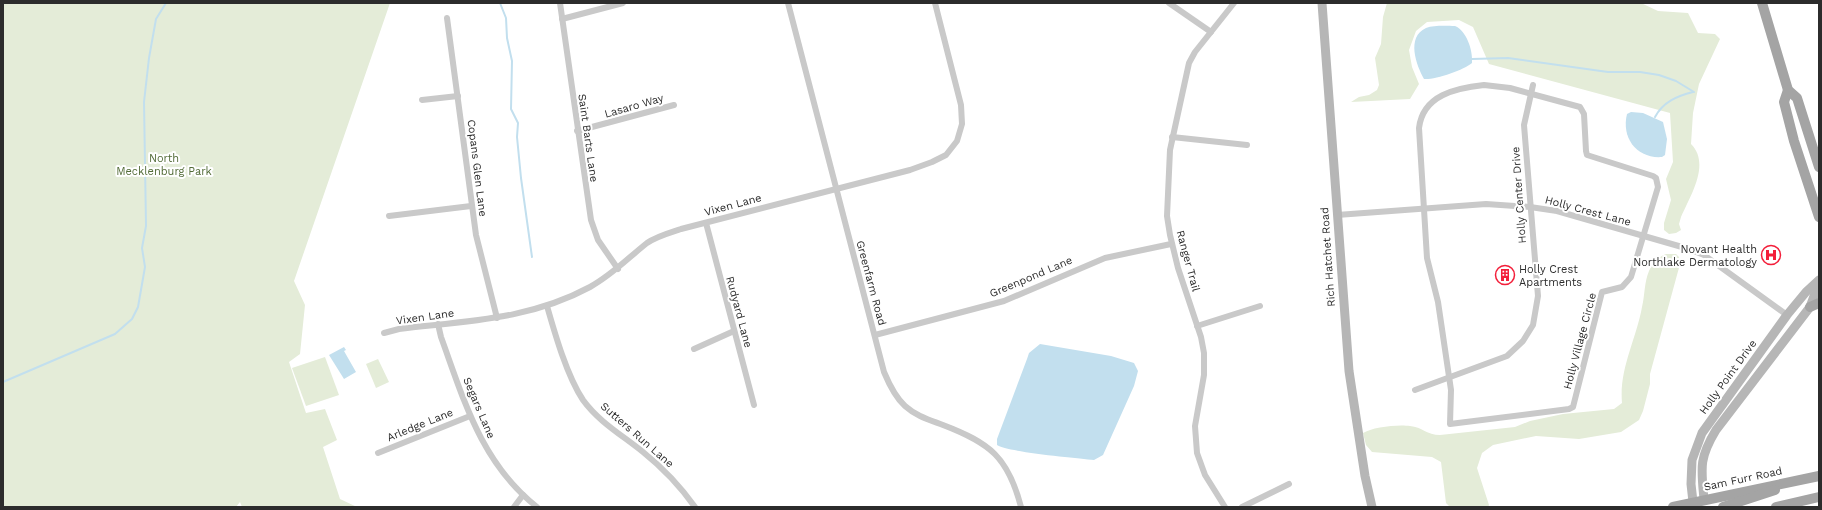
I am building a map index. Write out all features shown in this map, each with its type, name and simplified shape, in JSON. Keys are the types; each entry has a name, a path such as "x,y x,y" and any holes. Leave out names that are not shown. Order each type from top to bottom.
{"main road":[{"name":"Rich Hatchet Road","path":"1322,3 1349,371 1362,462 1372,507"},
{"path":"1762,3 1788,90 1797,98 1819,167"},
{"path":"1788,90 1784,102 1794,141 1819,217"},
{"name":"Holly Point Drive","path":"1694,504 1691,484 1692,460 1702,433 1787,316 1806,292 1819,280"},
{"name":"Holly Point Drive","path":"1704,499 1701,468 1706,449 1716,430 1814,305 1814,296 1819,291"},
{"path":"1745,393 1769,351 1786,327 1789,319 1787,316"},
{"path":"1723,507 1819,476"},
{"name":"Sam Furr Road","path":"1673,507 1694,504 1704,499 1819,476"},
{"path":"1776,507 1819,497"}],"street":[{"name":"Saint Barts Lane","path":"560,3 586,196 594,231 605,251 618,269"},
{"path":"562,19 623,3"},
{"name":"Greenfarm Road","path":"788,3 884,372 897,397 912,412 971,437 996,454 1011,476 1021,507"},
{"name":"Vixen Lane","path":"384,334 399,329 497,318 547,306 591,287 618,269 648,243 658,237 932,162 946,154 957,141 962,124 962,112 935,3"},
{"path":"1168,3 1211,32"},
{"name":"Ranger Trail","path":"1225,507 1205,475 1197,453 1195,426 1205,366 1204,353 1171,244 1167,197 1172,138 1189,63 1195,52 1234,3"},
{"name":"Copans Glen Lane","path":"447,18 471,206 480,255 497,318"},
{"name":"Holly Village Circle","path":"1484,85 1531,94 1580,107 1584,114 1586,151 1588,155 1653,176 1656,178 1658,187 1633,272 1628,282 1617,289 1602,292 1573,407 1569,409 1450,424 1451,390 1438,302 1427,258 1419,128 1420,118 1430,103 1448,92 1484,85"},
{"name":"Holly Center Drive","path":"1416,390 1507,356 1519,347 1530,330 1536,312 1538,296 1524,125 1533,85"},
{"path":"422,100 458,96"},
{"name":"Lasaro Way","path":"577,131 674,105"},
{"path":"1172,138 1247,145"},
{"name":"Holly Crest Lane","path":"1338,215 1486,204 1530,207 1557,211 1689,249 1704,255 1787,316"},
{"path":"389,216 471,206"},
{"name":"Rudyard Lane","path":"706,223 754,405"},
{"name":"Greenpond Lane","path":"874,335 1004,301 1105,258 1171,244"},
{"name":"Sutters Run Lane","path":"547,306 572,377 583,400 604,423 657,463 685,493 695,507"},
{"path":"1197,326 1260,306"},
{"name":"Segars Lane","path":"438,324 441,337 470,416 484,447 507,478 537,507"},
{"path":"694,349 734,331"},
{"name":"Arledge Lane","path":"378,453 470,416"},
{"path":"1242,507 1289,484"},
{"path":"514,507 523,495"}],"green space":[{"name":"North Mecklenburg Park","path":"3,3 390,3 294,281 305,305 300,354 289,362 306,413 325,409 337,440 323,447 340,499 357,507 242,507 240,502 236,507 3,507"},
{"path":"1387,3 1641,3 1658,11 1688,13 1698,33 1715,34 1720,39 1699,84 1693,113 1691,144 1697,152 1699,170 1697,180 1681,217 1679,224 1681,230 1676,233 1669,234 1664,230 1664,223 1671,200 1666,179 1673,162 1670,113 1489,64 1473,27 1459,20 1427,22 1416,31 1409,50 1412,67 1419,84 1410,99 1351,102 1359,97 1369,95 1377,90 1379,85 1375,58 1381,44 1383,17"},
{"path":"1666,254 1676,254 1679,257 1680,264 1650,374 1650,384 1639,420 1621,432 1579,439 1536,436 1493,445 1482,453 1477,468 1489,505 1488,507 1450,507 1446,503 1441,462 1432,457 1372,452 1366,445 1363,433 1386,426 1410,426 1435,435 1440,435 1515,427 1530,421 1563,414 1614,409 1622,403 1625,366 1639,319 1647,276 1654,263"},
{"path":"325,357 339,395 306,406 292,368"},
{"path":"378,359 389,382 376,388 366,364"}],"water":[{"path":"1455,26 1463,32 1466,37 1470,47 1472,63 1463,69 1449,74 1424,79 1414,52 1416,38 1420,32 1429,27"},
{"path":"1631,112 1643,113 1663,122 1667,139 1665,155 1662,157 1653,157 1638,151 1633,145 1626,131 1627,114"},
{"path":"1040,344 1111,356 1134,363 1138,371 1134,386 1103,455 1094,460 1014,450 997,445 997,439 1029,353"},
{"path":"344,347 346,350 344,351 356,372 344,379 329,355"}],"waterway":[{"path":"3,382 115,334 132,319 138,307 145,267 142,248 146,226 144,102 149,58 156,19 166,3"},
{"path":"500,3 506,18 507,38 512,61 511,109 518,123 517,137 521,178 532,257"},
{"path":"1472,59 1508,58 1608,72 1640,72 1659,75 1676,81 1694,92"},
{"path":"1655,117 1662,107 1671,100 1681,95 1693,92"}],"place":[{"name":"Novant Health Northlake Dermatology","path":"1771,255"},
{"name":"Holly Crest Apartments","path":"1505,275"}]}
